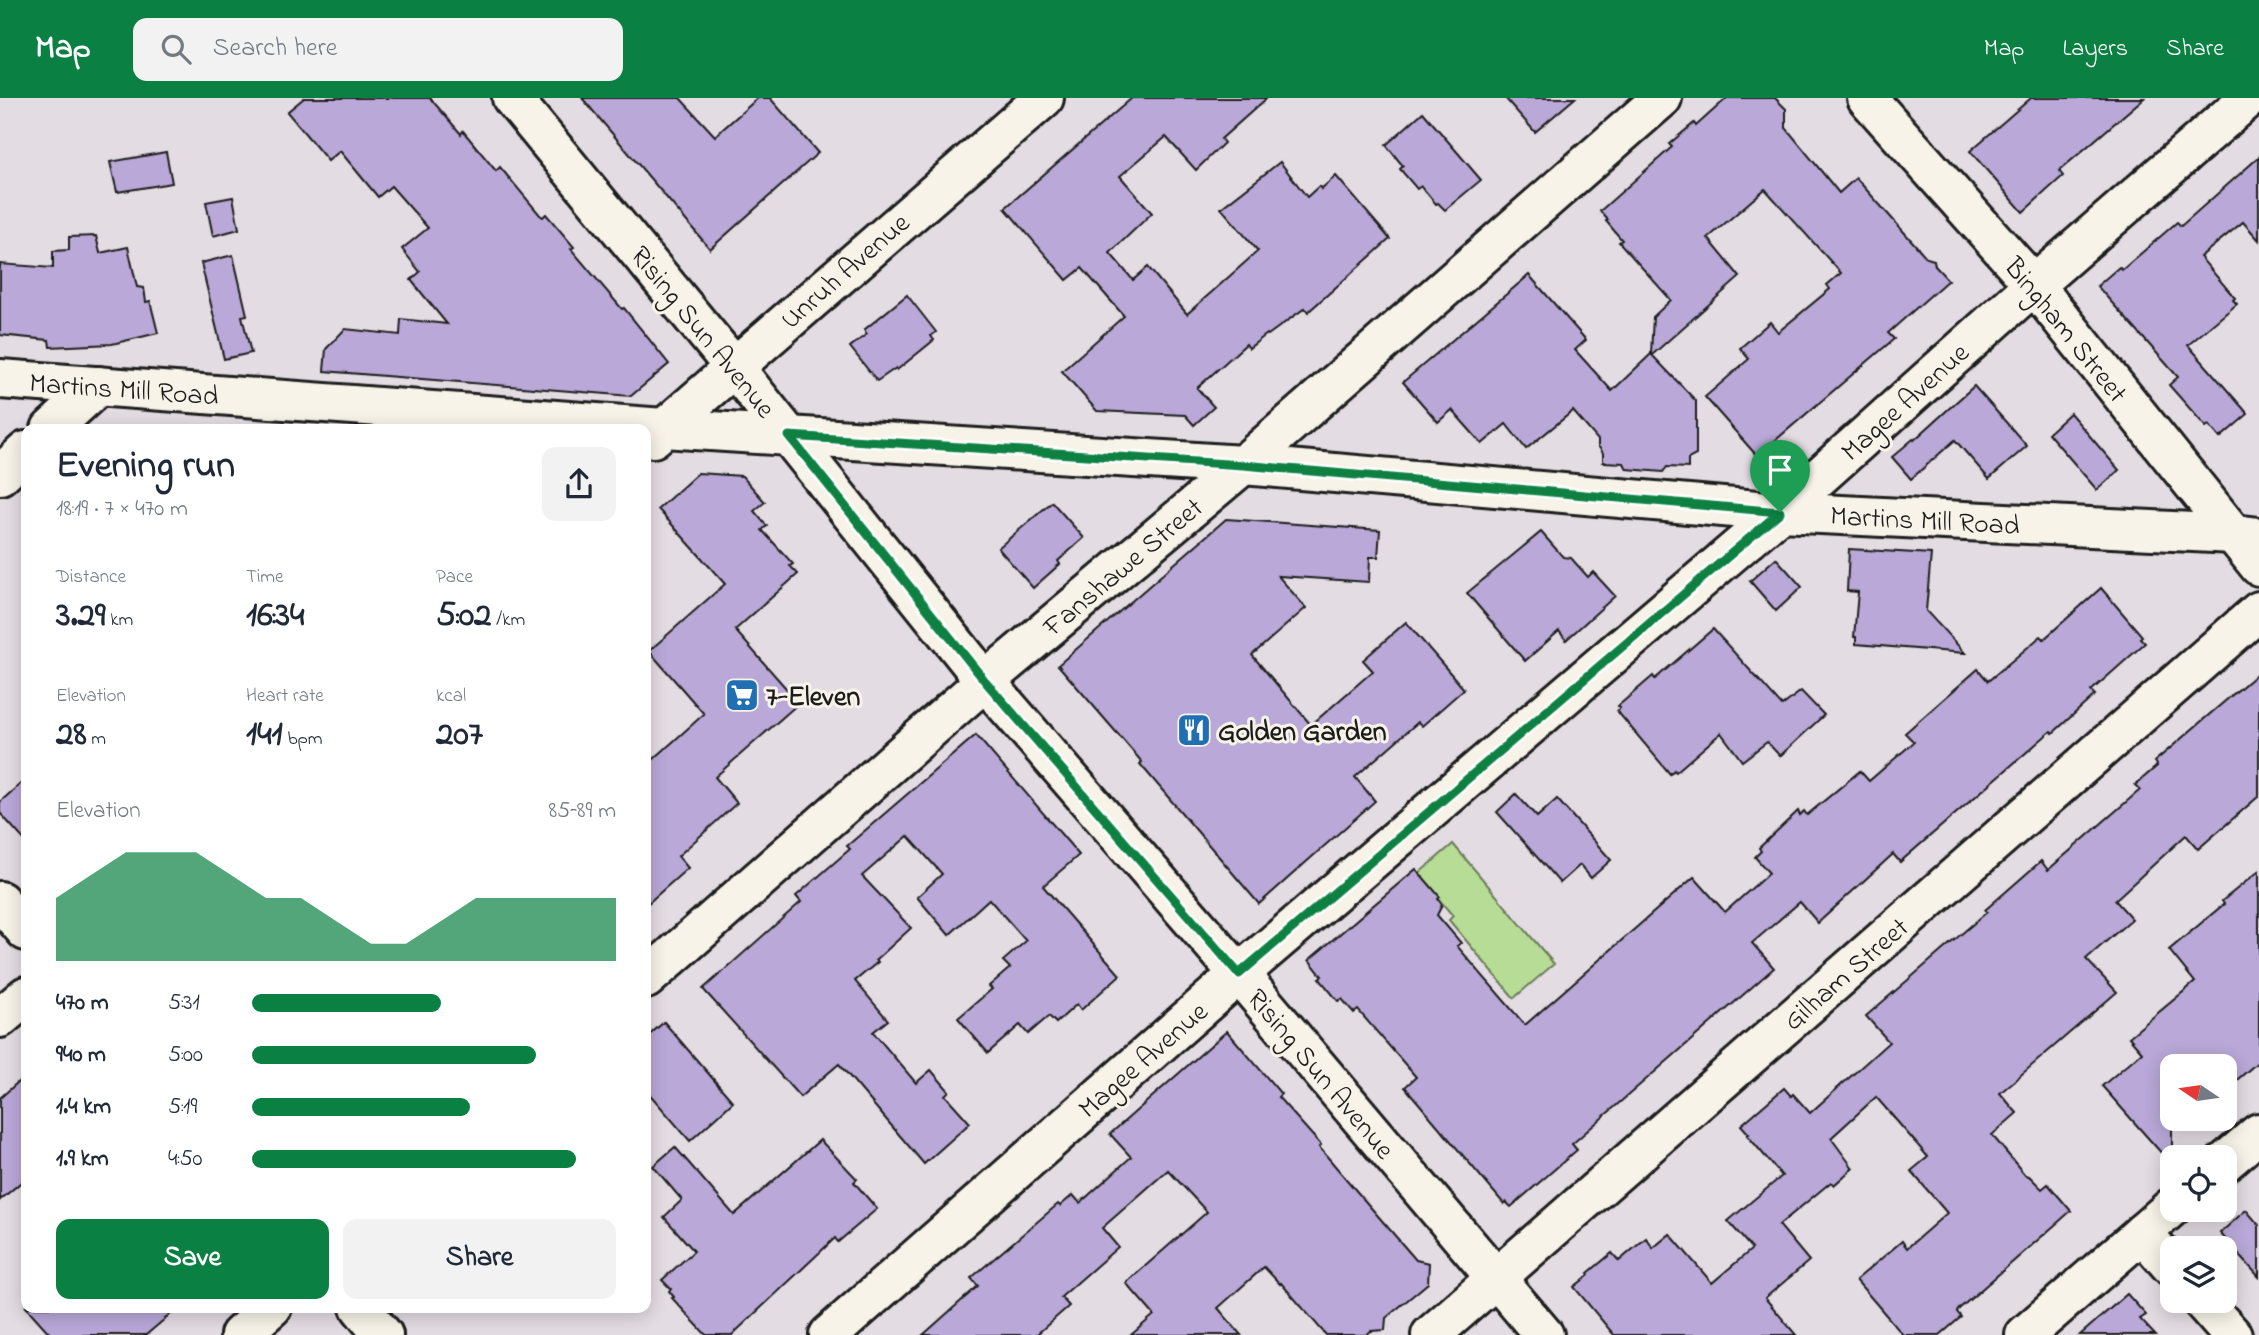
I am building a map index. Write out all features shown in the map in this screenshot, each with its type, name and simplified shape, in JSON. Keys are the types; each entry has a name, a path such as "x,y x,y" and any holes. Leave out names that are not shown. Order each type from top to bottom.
{"street":[{"name":"Rising Sun Avenue","path":"512,98 733,366 985,681 1239,974 1544,1335"},
{"name":"Unruh Avenue","path":"655,436 1044,98"},
{"name":"Fanshawe Street","path":"651,975 985,681 1243,465 1662,98"},
{"name":"Bingham Street","path":"1867,98 2034,285 2246,536 2259,566"},
{"name":"Magee Avenue","path":"829,1335 1239,974 1780,512 2249,98"},
{"name":"Martins Mill Road","path":"0,379 522,424"},
{"path":"57,424 99,386"},
{"name":"Martins Mill Road","path":"655,436 789,436 1243,465 1780,512 2246,536"},
{"path":"0,475 21,456"},
{"name":"Gilham Street","path":"1431,1335 2259,611"},
{"path":"0,901 21,925"},
{"path":"0,1018 21,1000"},
{"path":"2237,1152 2259,1133"},
{"path":"2025,1335 2160,1217"},
{"path":"2142,1233 2160,1253"},
{"path":"240,1335 265,1313"},
{"path":"365,1313 383,1335"},
{"path":"2213,1313 2232,1335"}],"green space":[{"path":"1453,844 1554,964 1514,998 1449,920 1453,916 1418,874"}],"building":[{"path":"304,98 430,98 461,134 463,131 496,171 500,167 540,215 543,217 546,214 574,247 571,249 669,364 631,396 324,371 326,349 345,329 400,335 401,319 447,324 411,280 420,272 402,249 428,228 391,186 378,197 340,151 328,161 287,112"},
{"path":"582,98 680,98 715,136 758,98 770,98 818,153 710,249"},
{"path":"1132,98 1267,98 1221,139 1224,143 1196,170 1166,137 1120,176 1152,213 1110,253 1133,280 1148,267 1187,314 1258,251 1221,208 1280,162 1307,197 1336,176 1390,239 1308,312 1305,308 1249,348 1246,344 1197,388 1214,407 1194,425 1185,415 1097,411 1062,371 1124,316 1082,268 1067,280 1005,208"},
{"path":"1505,98 1575,98 1535,132"},
{"path":"1727,98 1775,98 1786,109 1786,128 1839,193 1856,178 1927,258 1934,260 1935,266 1948,280 1888,333 1894,339 1757,456 1705,397 1749,359 1740,348 1770,322 1778,332 1830,289 1827,285 1841,273 1765,189 1708,238 1740,277 1652,355 1696,401 1696,455 1688,459 1688,468 1667,467 1663,472 1627,469 1624,463 1603,462 1598,440 1573,411 1526,449 1506,424 1482,444 1452,410 1438,422 1403,382 1529,275 1586,340 1575,350 1612,391 1651,354 1653,317 1671,300 1619,242 1622,240 1600,211 1672,147 1669,144 1694,123 1696,126"},
{"path":"2031,98 2144,98 2059,171 2063,176 2023,212 1970,151"},
{"path":"1423,112 1481,180 1445,210 1436,204 1421,186 1417,189 1400,169 1403,166 1386,145"},
{"path":"166,152 172,183 117,192 110,162"},
{"path":"2259,157 2259,240 2243,222 2200,257 2235,298 2233,300 2237,304 2188,345 2248,414 2220,438 2209,425 2206,427 2169,385 2178,377 2097,286 2119,267 2122,270 2177,222 2181,226"},
{"path":"233,197 239,229 213,236 206,202"},
{"path":"96,236 100,253 128,247 137,287 144,288 146,302 150,301 158,333 112,344 50,347 49,340 0,335 0,264 53,268 53,251 69,250 69,237"},
{"path":"233,255 247,315 242,316 251,353 224,359 201,263"},
{"path":"907,295 936,332 931,336 934,340 897,370 896,368 877,381 850,347 867,334 864,330"},
{"path":"1974,386 2027,446 1989,479 1955,440 1911,479 1892,457"},
{"path":"2070,413 2119,470 2097,490 2048,433"},
{"path":"698,473 742,476 765,502 754,511 767,526 762,530 793,564 790,566 798,574 735,630 799,703 715,777 737,803 678,856 688,868 651,901 651,762 704,714 651,653 651,649 725,584 658,509"},
{"path":"1052,502 1084,538 1033,588 998,548"},
{"path":"1226,519 1380,530 1378,557 1370,557 1369,582 1278,576 1306,608 1252,655 1311,725 1373,671 1363,660 1406,622 1464,689 1422,726 1418,722 1355,777 1375,801 1259,904 1058,665"},
{"path":"1541,532 1563,557 1571,558 1588,577 1593,572 1615,596 1566,640 1559,631 1525,661 1467,593"},
{"path":"1849,549 1931,554 1926,611 1965,653 1856,644 1854,637 1858,592 1847,591"},
{"path":"1776,558 1802,587 1776,611 1750,581"},
{"path":"2101,588 2145,643 2091,691 2095,695 2053,733 2051,731 1900,862 1893,854 1818,923 1800,902 1752,943 1774,968 1572,1144 1577,1150 1511,1207 1506,1202 1504,1204 1405,1087 1416,1077 1358,1010 1354,1013 1342,999 1338,1001 1319,978 1322,976 1309,960 1416,869 1440,897 1438,899 1442,905 1437,915 1461,943 1457,946 1525,1025 1694,877 1725,912 1769,873 1755,857 1761,851 1759,848 1798,811 1800,815 1804,811 1807,815 1860,771 1869,781 1914,742 1905,733 1978,669 1988,681 2041,636 2044,639"},
{"path":"1713,629 1782,706 1801,691 1824,715 1780,756 1767,742 1742,761 1721,733 1676,772 1674,770 1670,774 1617,711 1620,708 1618,706 1653,676 1655,679"},
{"path":"2259,672 2259,796 2198,849 2186,835 2115,900 2132,919 2086,959 2117,992 2000,1093 2017,1113 1992,1135 2025,1175 2042,1189 2048,1184 2071,1211 1959,1309 1957,1312 1961,1317 1940,1335 1903,1335 1856,1280 1902,1241 1907,1248 1947,1213 1911,1171 1928,1157 1876,1097 1831,1138 1853,1168 1834,1185 1831,1182 1779,1225 1809,1261 1765,1298 1796,1335 1614,1335 1574,1287 1612,1253 1619,1261 1646,1238 1653,1248 1670,1234 1712,1283 1752,1249 1728,1221 1782,1176 1741,1125 1784,1088 1810,1113 1889,1042 1866,1016 1987,912 1985,910 2041,861 2048,870 2140,790 2135,785 2157,766 2154,762"},
{"path":"976,735 1079,855 1043,886 1120,975 1081,1010 1077,1004 1056,1023 1049,1016 1028,1034 1020,1025 988,1053 958,1018 992,989 989,986 1010,968 1003,961 1026,941 989,899 949,935 917,897 942,874 908,836 862,876 911,928 855,981 888,1020 873,1032 916,1083 931,1070 949,1091 945,1095 970,1123 924,1164 839,1064 800,1097 703,989 801,902 796,896 850,849 847,846"},
{"path":"21,783 21,836 0,813 0,802"},
{"path":"1516,794 1537,817 1557,799 1611,860 1591,878 1580,865 1560,883 1497,812"},
{"path":"2259,871 2259,1061 2237,1080 2237,1054 2160,1054 2160,1131 2172,1131 2172,1145 2160,1145 2160,1151 2102,1086 2142,1052 2129,1037 2195,982 2169,950 2224,904 2222,901"},
{"path":"664,1022 733,1102 690,1141 651,1096 651,1034"},
{"path":"1227,1031 1281,1094 1278,1097 1321,1145 1319,1147 1416,1260 1429,1263 1428,1283 1386,1318 1385,1330 1371,1331 1366,1335 1326,1335 1264,1267 1218,1308 1241,1335 1131,1335 1154,1315 1126,1283 1207,1212 1168,1170 1102,1228 1118,1247 1061,1297 1069,1306 1036,1335 923,1335 978,1286 971,1278 1058,1204 1060,1206 1073,1195 1080,1203 1131,1157 1110,1134"},
{"path":"21,1079 21,1182 0,1200 0,1098"},
{"path":"820,1140 857,1179 854,1182 877,1209 838,1242 835,1238 732,1335 706,1335 672,1298 674,1297 669,1291 671,1289 662,1280 694,1251 664,1217 682,1200 653,1166 675,1147 734,1215"},
{"path":"2246,1210 2259,1225 2259,1277 2237,1252 2237,1236 2223,1236 2220,1233 2232,1222 2237,1222 2237,1218"},
{"path":"2127,1294 2146,1315 2140,1319 2155,1335 2080,1335"},
{"path":"31,1313 172,1313 146,1335 51,1335"}],"place":[{"name":"7-Eleven","path":"742,695"},
{"name":"Golden Garden","path":"1194,730"}],"route":[{"path":"789,436 1243,465 1780,512 1239,974 985,681 789,436"}]}
